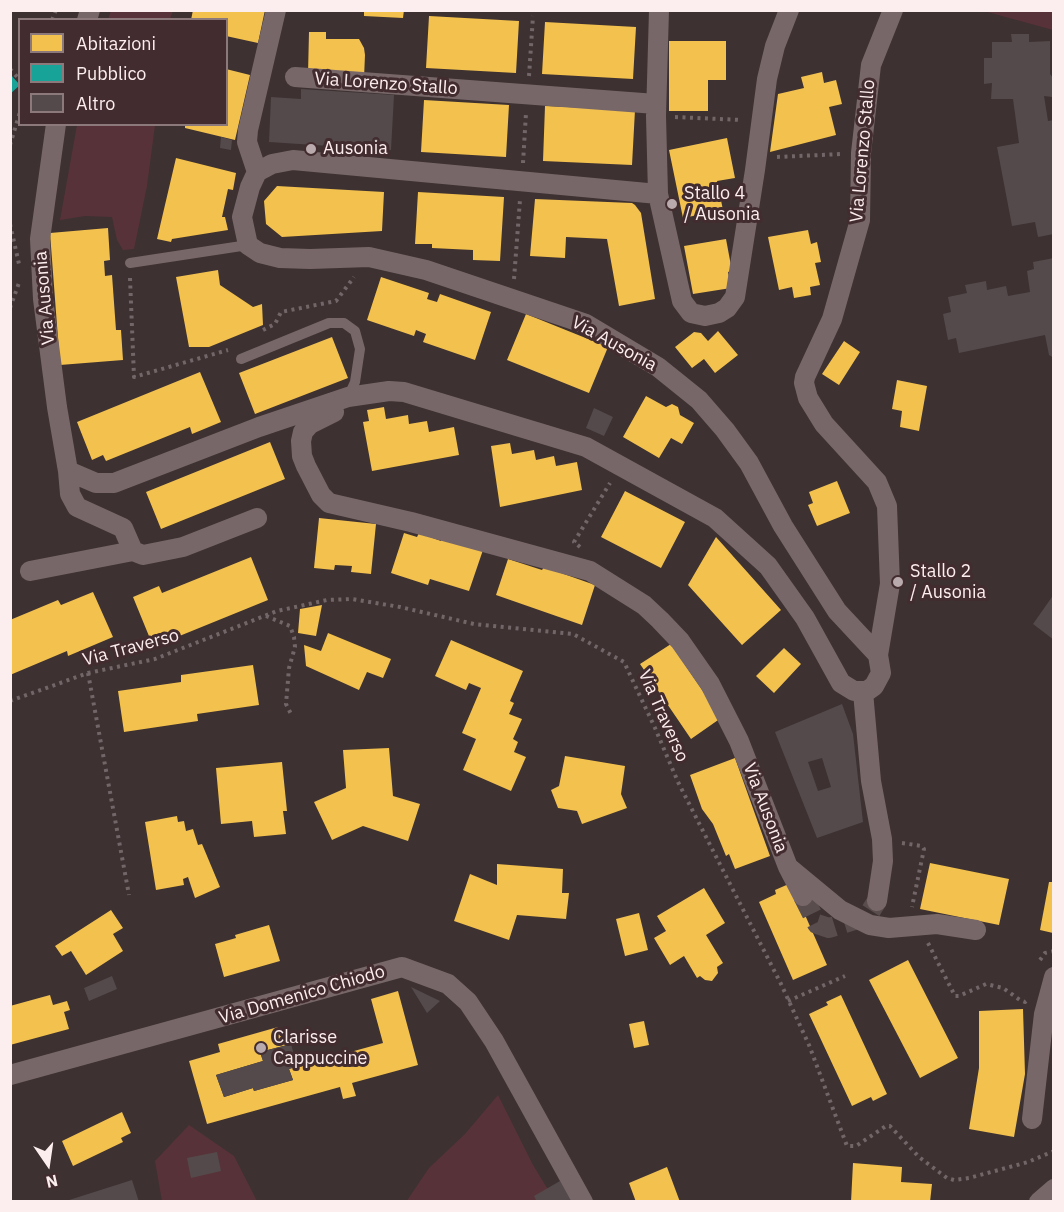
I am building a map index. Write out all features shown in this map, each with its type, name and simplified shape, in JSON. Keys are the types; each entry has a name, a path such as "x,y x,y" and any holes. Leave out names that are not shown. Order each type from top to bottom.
{"street":[{"path":"257,172 249,152 248,130 276,10"},
{"path":"659,10 656,104 658,194 680,295 691,313 705,316 719,313 727,308 735,297 771,61 789,10"},
{"name":"Via Lorenzo Stallo","path":"878,655 890,584 887,506 877,482 824,424 808,398 804,383 831,319 860,220 861,153 871,65 893,10"},
{"name":"Via Lorenzo Stallo","path":"295,77 656,104"},
{"name":"Via Ausonia","path":"56,126 40,239 43,299 70,494 77,507 123,528 132,551"},
{"path":"248,245 242,217 250,187 257,172 272,164 293,160 658,194"},
{"name":"Via Ausonia","path":"248,245 260,253 280,258 369,257 426,270 586,324 658,367 699,399 725,430 749,463 783,526 837,611 878,655"},
{"path":"68,471 96,483 114,483 259,427 348,397 389,391 404,392 586,447 716,518 768,566 805,618 842,683 851,690 863,692 870,689 880,678 881,667 878,655"},
{"name":"Via Ausonia","path":"348,397 342,407 310,423 302,437 301,451 306,466 321,495 328,503 411,522 590,571 644,605 680,642 710,684 739,741 788,867 803,896"},
{"path":"30,571 132,551 142,555 183,547 257,518"},
{"path":"863,692 871,781 882,839 883,861 877,901"},
{"name":"Via Ausonia","path":"788,867 830,902 859,921 889,928 938,924 976,930"},
{"name":"Via Domenico Chiodo","path":"10,1075 402,967 448,984 468,1002 494,1041 583,1202"},
{"path":"1032,1119 1044,1014 1053,977"},
{"path":"1039,1202 1053,1189"}],"lane":[{"path":"130,262 248,245"},
{"path":"241,359 329,323 344,323 355,331 360,349 355,382 348,397"}],"path":[{"path":"512,298 533,16"},
{"path":"681,118 761,121"},
{"path":"10,138 18,120"},
{"path":"10,145 18,120"},
{"path":"768,157 852,154"},
{"path":"10,224 21,278 10,308"},
{"path":"257,334 275,324 281,312 336,301 369,257"},
{"path":"130,262 134,377 222,353 231,348"},
{"path":"590,571 587,553 574,542 621,465"},
{"name":"Via Traverso","path":"10,701 88,673 155,659 266,615 313,602 352,599 474,624 573,634 619,658 627,668 656,728 678,782 737,895 809,1045 847,1146 856,1146 886,1126 890,1126 919,1157 947,1178 954,1180 1028,1162 1053,1151"},
{"path":"266,615 290,626 294,637 295,647 289,668 286,704 292,717"},
{"path":"88,673 129,895"},
{"path":"883,861 890,862 891,843 893,842 922,846 924,849 912,909 903,908 900,927"},
{"path":"938,964 955,996 987,984 1003,988 1020,1000"},
{"path":"788,1000 845,976"}],"shaded area":[{"path":"111,10 173,11 170,18 108,18"},
{"path":"984,11 1053,11 1053,30"},
{"path":"77,126 155,126 147,186 134,249 123,250 117,240 112,217 85,216 60,220"},
{"path":"498,1095 533,1165 555,1201 406,1202 429,1168 465,1134"},
{"path":"189,1125 234,1156 257,1201 162,1201 155,1161"}],"building: Abitazioni":[{"path":"193,10 265,10 258,43 228,36 228,18 191,18"},
{"path":"364,10 404,10 403,18 364,16"},
{"path":"429,16 519,21 516,73 426,68"},
{"path":"545,22 636,27 633,79 542,74"},
{"path":"309,32 326,32 326,39 359,39 365,55 364,78 308,74"},
{"path":"669,41 726,41 726,80 708,80 708,111 669,111"},
{"path":"228,70 250,75 235,140 185,128 185,126 228,126"},
{"path":"822,72 824,83 836,80 842,104 829,107 836,135 770,152 778,94 804,88 801,77"},
{"path":"424,100 509,105 506,157 421,152"},
{"path":"545,106 635,110 632,165 543,161"},
{"path":"727,138 735,178 717,181 723,210 683,218 669,150"},
{"path":"176,158 236,173 233,190 228,189 222,217 225,217 228,230 172,239 171,242 157,239"},
{"path":"277,186 384,192 382,231 282,237 266,224 264,201"},
{"path":"418,192 504,197 500,261 473,260 473,250 432,248 432,244 415,244"},
{"path":"535,199 632,203 635,205 641,213 655,299 619,306 607,239 566,237 565,258 530,256"},
{"path":"108,228 110,260 104,261 105,276 112,275 116,330 121,330 123,360 60,365 50,233"},
{"path":"808,230 811,244 817,242 821,262 815,263 820,285 810,287 811,295 794,298 792,287 779,290 768,237"},
{"path":"726,239 732,271 728,272 731,288 693,294 684,246"},
{"path":"218,270 220,285 253,307 262,304 263,325 209,347 189,347 176,277"},
{"path":"381,277 429,293 427,299 437,302 440,294 491,312 475,360 423,342 426,334 416,330 414,336 367,320"},
{"path":"526,314 608,347 589,393 507,360"},
{"path":"718,331 738,355 715,373 704,359 692,368 675,347 694,332 701,333 708,341"},
{"path":"332,337 348,378 255,414 239,373"},
{"path":"844,341 860,352 839,385 822,374"},
{"path":"200,372 221,422 192,434 190,427 106,461 103,455 92,460 77,422"},
{"path":"897,380 927,386 919,431 900,427 902,411 892,409"},
{"path":"646,396 666,407 672,404 678,407 680,415 694,423 682,444 671,438 659,458 623,437"},
{"path":"384,407 386,419 408,415 409,424 427,421 429,432 454,427 459,455 372,471 363,422 369,421 367,410"},
{"path":"270,442 285,479 161,529 146,492"},
{"path":"510,443 512,454 534,450 536,460 554,456 556,466 577,462 582,490 500,507 491,446"},
{"path":"837,481 850,513 817,526 808,505 813,503 809,492"},
{"path":"625,491 685,522 661,568 601,537"},
{"path":"319,518 376,524 371,574 351,572 352,566 335,565 334,570 314,568"},
{"path":"404,533 417,537 419,533 441,541 442,536 483,550 469,591 430,579 428,585 391,573"},
{"path":"716,537 781,610 742,645 688,585"},
{"path":"251,557 268,600 177,637 175,631 151,641 133,597 159,586 162,593"},
{"path":"508,559 542,570 544,567 595,585 582,625 496,595"},
{"path":"93,592 113,637 68,656 67,651 10,675 10,620 58,600 61,605"},
{"path":"322,605 316,636 298,633 300,609"},
{"path":"328,633 391,659 383,678 367,672 359,690 306,666 304,645 321,651"},
{"path":"451,640 523,671 510,701 514,703 509,714 522,719 513,739 518,742 514,752 526,757 511,791 463,770 476,739 462,733 481,688 469,683 466,690 435,676"},
{"path":"671,644 721,718 691,739 640,664"},
{"path":"784,648 801,664 774,693 756,676"},
{"path":"253,665 259,705 197,714 198,721 124,732 118,691 181,682 181,675"},
{"path":"389,748 393,796 420,804 408,841 363,826 332,840 314,802 346,788 343,750"},
{"path":"565,756 625,766 621,794 627,808 582,824 577,811 558,808 551,790 559,786"},
{"path":"735,758 770,856 735,869 729,854 726,856 713,824 702,809 690,775"},
{"path":"282,762 287,811 283,811 286,834 254,837 252,821 221,824 216,768"},
{"path":"177,816 178,822 184,821 186,831 193,829 198,845 202,844 220,887 195,898 188,877 183,879 184,885 156,890 145,822"},
{"path":"930,863 1009,879 999,925 920,909"},
{"path":"497,864 563,869 562,893 569,893 566,919 517,915 509,940 454,921 470,874 497,885"},
{"path":"1049,882 1053,882 1053,933 1040,930"},
{"path":"791,883 827,965 793,980 759,902 776,894 775,890"},
{"path":"704,888 725,923 706,935 723,963 717,967 718,973 712,981 700,976 697,978 684,956 670,965 654,938 666,931 657,916"},
{"path":"111,910 123,928 113,934 123,951 86,975 71,951 62,956 55,946"},
{"path":"639,913 648,950 625,956 616,919"},
{"path":"269,925 280,961 224,977 215,944 236,938 235,935"},
{"path":"908,960 958,1058 920,1078 869,980"},
{"path":"398,991 418,1065 352,1083 356,1096 343,1099 340,1087 207,1124 189,1061 220,1052 218,1044 278,1027 280,1036 289,1034 291,1044 260,1052 263,1061 216,1075 224,1097 253,1088 254,1091 293,1080 289,1069 383,1043 371,999"},
{"path":"50,995 53,1005 67,1001 70,1010 64,1012 69,1029 10,1045 10,1006"},
{"path":"841,995 887,1094 873,1101 871,1097 852,1106 809,1014 828,1005 826,1002"},
{"path":"1023,1009 1025,1074 1014,1137 969,1129 979,1068 979,1011"},
{"path":"644,1021 649,1045 634,1048 629,1024"},
{"path":"122,1112 131,1133 121,1138 123,1142 73,1166 62,1141"},
{"path":"853,1163 902,1167 901,1182 932,1184 930,1202 851,1202"},
{"path":"667,1167 680,1202 636,1202 629,1183"}],"building: Pubblico":[{"path":"10,74 18,83 18,87 10,94"}],"building: Altro":[{"path":"1011,34 1029,34 1029,42 1050,41 1050,74 1054,79 1054,92 1052,97 1044,96 1048,121 1054,120 1054,234 1038,237 1035,222 1012,226 997,147 1019,143 1013,99 991,99 992,83 984,84 984,58 992,58 992,42 1012,42"},
{"path":"301,89 394,95 391,150 269,142 271,97 301,99"},
{"path":"221,137 232,140 231,150 220,148"},
{"path":"1054,258 1054,358 1049,355 1045,335 959,353 956,338 948,340 943,314 951,312 948,297 967,293 965,285 986,281 987,290 1006,286 1008,296 1030,292 1027,271 1034,269 1033,262"},
{"path":"594,408 613,417 604,436 586,428"},
{"path":"1054,594 1054,640 1033,624"},
{"path":"842,704 853,734 863,822 817,838 775,732","holes":["822,758 831,787 818,791 808,762"]},
{"path":"112,976 117,989 89,1001 84,988"},
{"path":"411,987 440,1001 427,1013"},
{"path":"291,1044 297,1066 289,1069 293,1080 254,1091 253,1088 224,1097 216,1075 263,1061 260,1052"},
{"path":"217,1152 221,1171 191,1178 187,1158"},
{"path":"132,1180 139,1202 66,1202 66,1201"},
{"path":"560,1181 572,1202 537,1202 534,1196"}],"tunnel":[{"path":"803,896 817,924 829,928 861,918 870,912 877,901"}],"place":[{"name":"Ausonia","path":"311,149"},
{"name":"Stallo 4 / Ausonia","path":"672,204"},
{"name":"Stallo 2 / Ausonia","path":"898,582"},
{"name":"Clarisse Cappuccine","path":"261,1048"}]}
